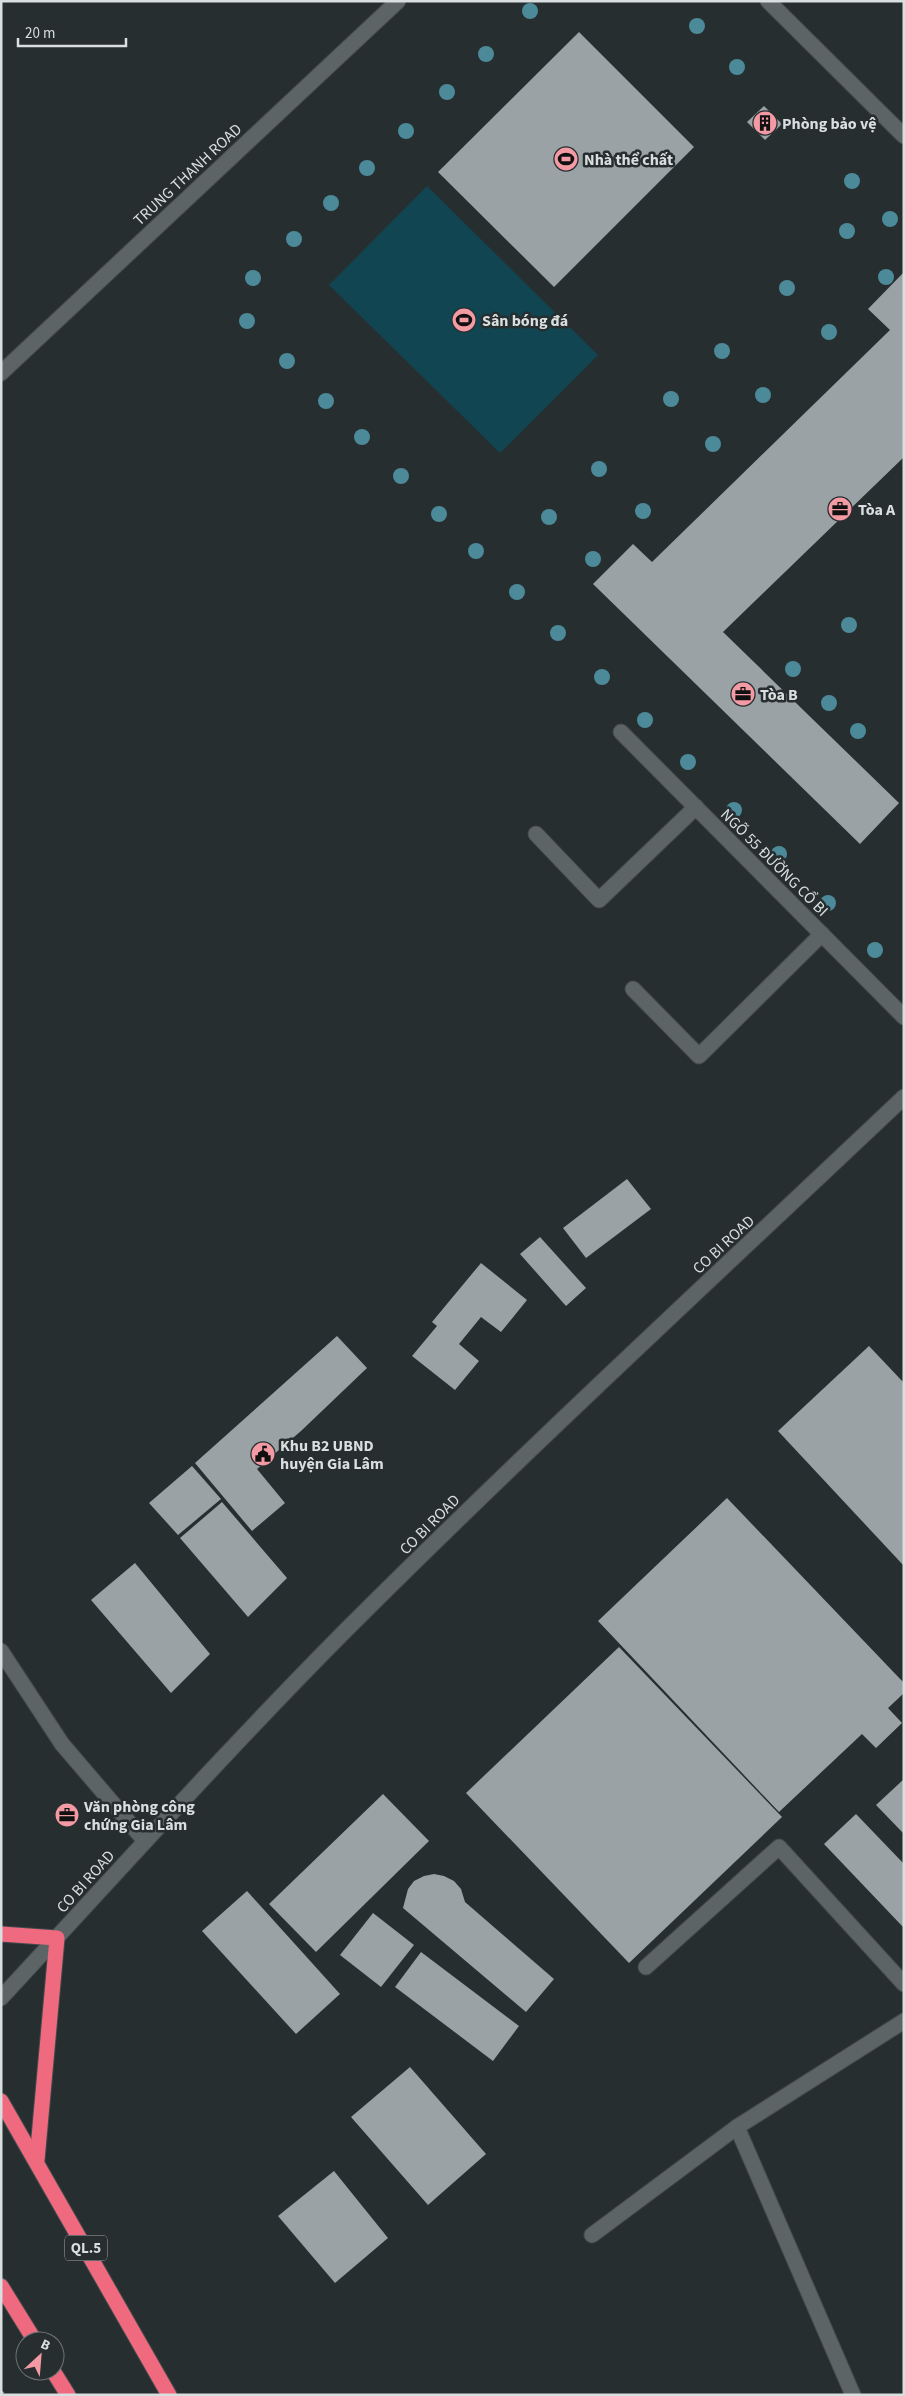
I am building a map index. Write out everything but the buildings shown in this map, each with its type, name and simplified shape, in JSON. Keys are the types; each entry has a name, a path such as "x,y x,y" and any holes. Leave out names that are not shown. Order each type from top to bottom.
{"highway":[{"path":"1,1934 57,1938 37,2160"},
{"name":"QL.5","path":"1,2101 37,2160 169,2395"},
{"path":"1,2286 8,2306 27,2331"},
{"path":"59,2381 68,2395"}],"street":[{"name":"TRUNG THANH ROAD","path":"1,373 398,1"},
{"path":"768,1 904,136"},
{"name":"NGÕ 55 ĐƯỜNG CỔ BI","path":"621,732 904,1016"},
{"path":"536,834 599,900 696,808"},
{"path":"633,989 699,1056 822,934"},
{"name":"CO BI ROAD","path":"1,1998 145,1841 341,1636 464,1513 904,1096"},
{"path":"1,1651 62,1744 145,1841"},
{"path":"646,1967 779,1847 904,1984"},
{"path":"592,2235 737,2127 904,2021"},
{"path":"737,2127 853,2395"}],"shaded area":[{"name":"Sân bóng đá","path":"427,186 598,355 500,453 329,285"}],"place":[{"name":"Phòng bảo vệ","path":"765,123"},
{"name":"Nhà thể chất","path":"566,159"},
{"name":"Sân bóng đá","path":"464,320"},
{"name":"Tòa A","path":"840,509"},
{"name":"Tòa B","path":"743,694"},
{"name":"Khu B2 UBND huyện Gia Lâm","path":"263,1454"},
{"name":"Văn phòng công chứng Gia Lâm","path":"67,1815"}]}
